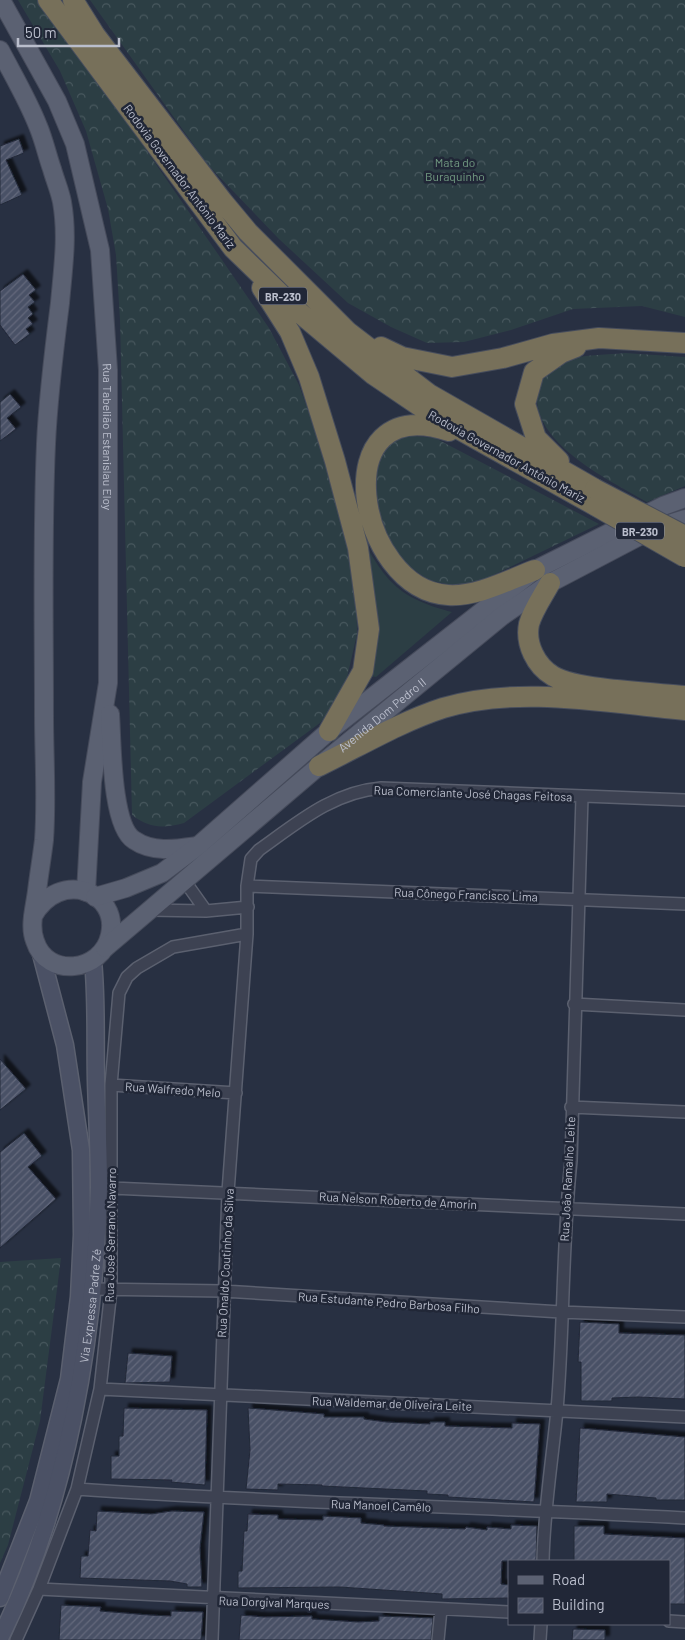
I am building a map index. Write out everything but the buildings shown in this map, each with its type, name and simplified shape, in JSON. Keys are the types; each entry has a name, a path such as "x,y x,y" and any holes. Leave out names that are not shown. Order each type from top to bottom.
{"highway":[{"name":"Rodovia Governador Antônio Mariz","path":"48,0 233,248 300,313 374,375 470,438 685,536"},
{"name":"Rodovia Governador Antônio Mariz","path":"73,0 95,35 223,202 248,232 348,332 429,394 593,493 685,556"},
{"path":"233,248 290,332 309,377 358,548 369,629 363,672 329,731"},
{"path":"348,332 402,357 452,367 503,358 553,344 599,338 685,343"},
{"path":"593,493 536,438 525,404 534,372 561,352 599,338"},
{"path":"470,438 427,426 408,426 392,432 382,440 372,452 365,478 368,511 376,536 389,558 404,576 432,592 448,595 463,594 484,589 535,570"},
{"path":"550,583 529,625 531,648 536,660 553,677 581,685 685,696"},
{"path":"319,766 410,720 444,708 486,698 531,696 685,710"}],"main road":[{"name":"Rua Tabelião Estanislau Eloy","path":"2,0 53,94 75,144 100,250 108,370 108,684 92,782 91,894"},
{"path":"0,50 38,125 61,198 67,238 46,444 44,840 33,916 32,929 35,942 41,954 53,962 66,967 81,966 99,954 111,934 110,920 105,907 91,894 72,888 60,890 49,896 33,916"},
{"name":"Avenida Dom Pedro II","path":"91,894 144,882 162,873 198,846 329,731 535,570 663,506 685,498"},
{"name":"Avenida Dom Pedro II","path":"99,954 319,766 502,616 550,583 653,529 685,519"},
{"path":"108,684 116,799 126,834 133,840 148,847 163,850 198,846"},
{"name":"Via Expressa Padre Zé","path":"0,1598 38,1501 69,1379 79,1297 82,1235 81,1150 65,1045 41,954"},
{"name":"Via Expressa Padre Zé","path":"0,1638 25,1583 58,1481 79,1386 93,1289 98,1187 97,1001 99,954"}],"street":[{"name":"Rua Comerciante José Chagas Feitosa","path":"247,886 251,859 259,850 327,803 363,789 381,788 685,800"},
{"name":"Rua João Ramalho Leite","path":"542,1560 544,1510 557,1410 566,1208 571,1161 574,1004 580,899 582,797"},
{"path":"184,880 206,911"},
{"name":"Rua Cônego Francisco Lima","path":"247,886 685,904"},
{"name":"Rua Onaldo Coutinho da Silva","path":"212,1640 218,1499 223,1291 248,907 247,886"},
{"path":"150,910 206,911 248,907"},
{"name":"Rua José Serrano Navarro","path":"16,1640 39,1590 77,1489 100,1388 111,1290 111,1084 117,1001 121,985 127,977 148,961 173,947 246,934"},
{"path":"574,1004 685,1010"},
{"name":"Rua Walfredo Melo","path":"111,1084 236,1093"},
{"path":"571,1107 685,1112"},
{"name":"Rua Nelson Roberto de Amorin","path":"112,1188 685,1214"},
{"name":"Rua Estudante Pedro Barbosa Filho","path":"93,1289 223,1291 561,1312 685,1317"},
{"name":"Rua Waldemar de Oliveira Leite","path":"100,1388 685,1417"},
{"name":"Rua Manoel Camêlo","path":"77,1489 218,1499 544,1510 685,1518"},
{"name":"Rua Dorgival Marques","path":"39,1590 508,1612"},
{"path":"438,1640 440,1609"},
{"path":"670,1621 685,1622"},
{"path":"540,1625 540,1640"}],"green space":[{"path":"18,0 38,0 113,102 269,328 299,385 314,427 346,530 356,580 357,634 343,695 320,723 184,823 177,825 151,825 132,815 120,320 116,255 108,209 86,131 60,71"},
{"name":"Mata do Buraquinho","path":"90,0 685,0 685,317 642,306 573,309 511,330 464,342 427,343 391,327 348,303 279,239 208,165"},
{"path":"625,353 685,357 685,486 647,502 577,459 548,430 539,413 538,388 540,382 553,368 577,357"},
{"path":"403,435 435,438 599,524 481,581 456,586 428,580 408,565 387,542 372,511 379,453"},
{"path":"361,537 379,566 396,586 419,601 452,612 376,677 370,676 375,659 377,625 372,589"},
{"path":"61,1258 40,1421 8,1545 0,1563 0,1262"}]}
